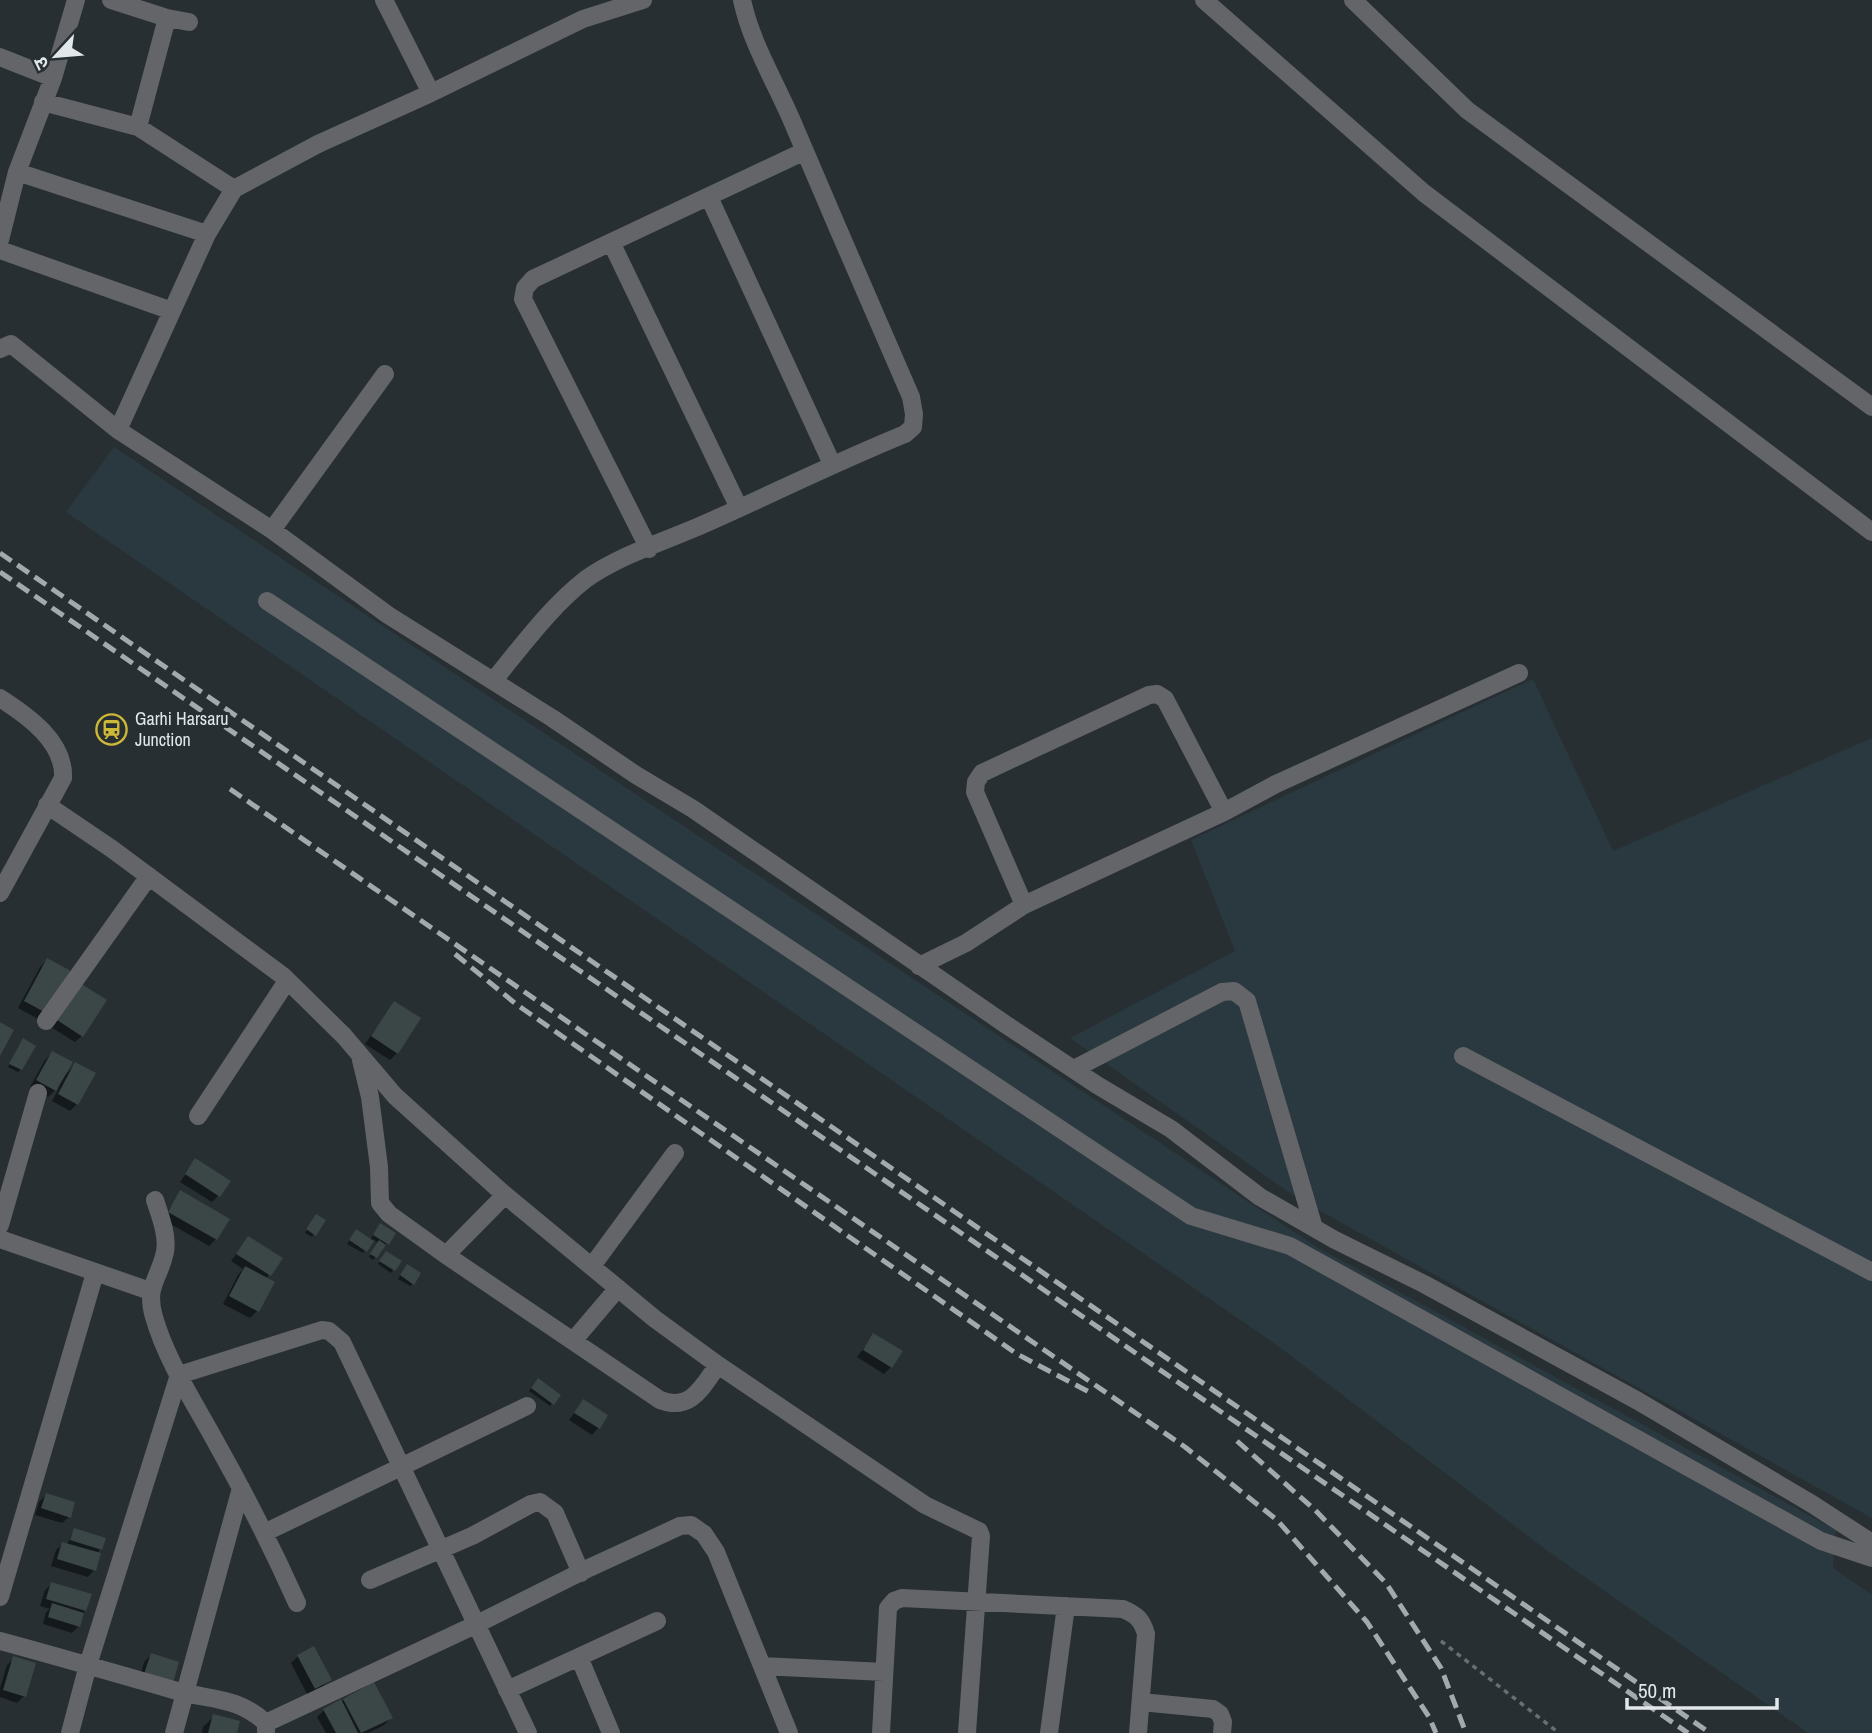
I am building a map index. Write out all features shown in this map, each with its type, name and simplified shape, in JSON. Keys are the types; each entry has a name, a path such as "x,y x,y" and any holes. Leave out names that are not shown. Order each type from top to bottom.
{"street":[{"path":"1,232 17,172 52,78 76,0"},
{"path":"111,0 167,18 189,22"},
{"path":"118,430 207,233 234,188 317,144 431,93 583,19 643,0"},
{"path":"493,681 559,603 587,579 619,561 832,464 905,434 914,427 911,397 805,151 761,58 742,0"},
{"path":"1204,0 1424,193 1872,532"},
{"path":"1353,0 1467,110 1872,407"},
{"path":"386,1 431,93"},
{"path":"138,127 167,18"},
{"path":"0,57 52,78"},
{"path":"43,102 138,127 234,188"},
{"path":"649,549 523,299 525,288 533,279 805,151"},
{"path":"17,172 207,233"},
{"path":"709,197 832,464"},
{"path":"611,242 739,508"},
{"path":"0,250 172,312"},
{"path":"4,342 118,430 272,530 388,615 636,775 694,809 919,966 1074,1069 1171,1129 1260,1197 1638,1401 1812,1504 1872,1543"},
{"path":"272,530 385,374"},
{"path":"267,601 1191,1216 1290,1246 1821,1541 1872,1558"},
{"path":"919,966 966,943 1024,905 1224,812 1276,784 1519,673"},
{"path":"1024,905 975,792 976,782 982,773 1149,695 1157,694 1165,699 1224,812"},
{"path":"0,698 40,730 60,754 64,767 63,778 0,893"},
{"path":"47,805 149,876 287,981 359,1054 395,1096 505,1195 655,1319 718,1365 925,1505 979,1531 981,1536 968,1733"},
{"path":"46,1021 149,876"},
{"path":"198,1116 287,981"},
{"path":"1074,1069 1222,992 1234,991 1247,1001 1314,1228"},
{"path":"359,1054 370,1097 379,1167 380,1203 399,1222 660,1400 674,1405 688,1401 718,1365"},
{"path":"1463,1056 1872,1272"},
{"path":"0,1225 37,1093"},
{"path":"592,1266 675,1153"},
{"path":"446,1255 505,1195"},
{"path":"155,1200 166,1239 165,1251 150,1291 155,1321 179,1375 265,1532 297,1603"},
{"path":"0,1238 150,1291"},
{"path":"0,1597 96,1273"},
{"path":"573,1341 618,1288"},
{"path":"179,1375 309,1334 329,1331 342,1342 528,1733"},
{"path":"69,1733 179,1375"},
{"path":"265,1532 527,1406"},
{"path":"174,1733 241,1488"},
{"path":"370,1580 472,1536 531,1504 540,1502 555,1513 581,1573"},
{"path":"0,1641 186,1693 229,1701 253,1710 266,1728 581,1573 680,1526 691,1525 704,1534 716,1552 789,1733"},
{"path":"881,1733 888,1608 894,1601 902,1598 1123,1609 1135,1614 1143,1623 1146,1634 1138,1733"},
{"path":"1049,1733 1066,1606"},
{"path":"507,1690 657,1621"},
{"path":"579,1657 611,1733"},
{"path":"762,1666 884,1672"},
{"path":"1141,1702 1213,1709 1220,1714 1222,1733"}],"path":[{"path":"1441,1641 1559,1733"}],"shaded area":[{"path":"114,447 1315,1246 1836,1530 1833,1568 1872,1595 1872,1733 1808,1733 1549,1552 1278,1346 66,512"},
{"path":"1533,679 1613,851 1872,738 1872,1518 1297,1198 1070,1038 1235,951 1191,840"}],"building":[{"path":"47,958 71,971 48,1014 24,1001"},
{"path":"80,983 107,1000 83,1037 57,1020"},
{"path":"394,1001 421,1018 398,1054 371,1036"},
{"path":"0,1022 14,1030 0,1056"},
{"path":"23,1038 36,1046 22,1070 9,1064"},
{"path":"52,1051 73,1062 56,1091 36,1080"},
{"path":"75,1062 96,1073 78,1105 58,1094"},
{"path":"195,1158 231,1181 220,1197 185,1174"},
{"path":"180,1190 230,1219 217,1240 168,1212"},
{"path":"316,1214 326,1220 316,1236 306,1229"},
{"path":"380,1223 396,1233 389,1245 373,1235"},
{"path":"356,1229 374,1241 367,1252 349,1240"},
{"path":"248,1236 283,1258 271,1276 236,1254"},
{"path":"379,1240 386,1245 377,1258 370,1254"},
{"path":"386,1251 402,1261 395,1271 379,1261"},
{"path":"407,1264 421,1273 414,1285 400,1275"},
{"path":"245,1266 275,1282 259,1312 229,1296"},
{"path":"873,1333 903,1351 892,1368 863,1350"},
{"path":"538,1378 561,1395 554,1405 531,1388"},
{"path":"583,1399 608,1415 600,1429 574,1413"},
{"path":"46,1493 75,1502 71,1518 41,1508"},
{"path":"74,1528 106,1538 102,1550 70,1540"},
{"path":"62,1542 101,1553 96,1571 57,1559"},
{"path":"51,1582 92,1594 86,1611 46,1599"},
{"path":"52,1603 84,1613 80,1627 48,1617"},
{"path":"314,1646 332,1680 315,1689 297,1655"},
{"path":"151,1653 179,1662 173,1683 144,1674"},
{"path":"13,1656 36,1663 26,1697 3,1690"},
{"path":"374,1682 393,1718 361,1733 343,1699"},
{"path":"341,1699 358,1733 336,1733 323,1709"},
{"path":"213,1714 240,1721 237,1733 208,1733"}],"railway":[{"path":"0,553 1710,1733"},
{"path":"0,572 1688,1733"},
{"path":"230,789 1185,1447 1277,1520 1367,1622 1429,1717 1436,1733"},
{"path":"455,954 516,1004 1017,1354 1091,1393"},
{"path":"1237,1441 1315,1510 1386,1583 1441,1668 1466,1733"}],"place":[{"name":"Garhi Harsaru Junction","path":"112,729"}]}
